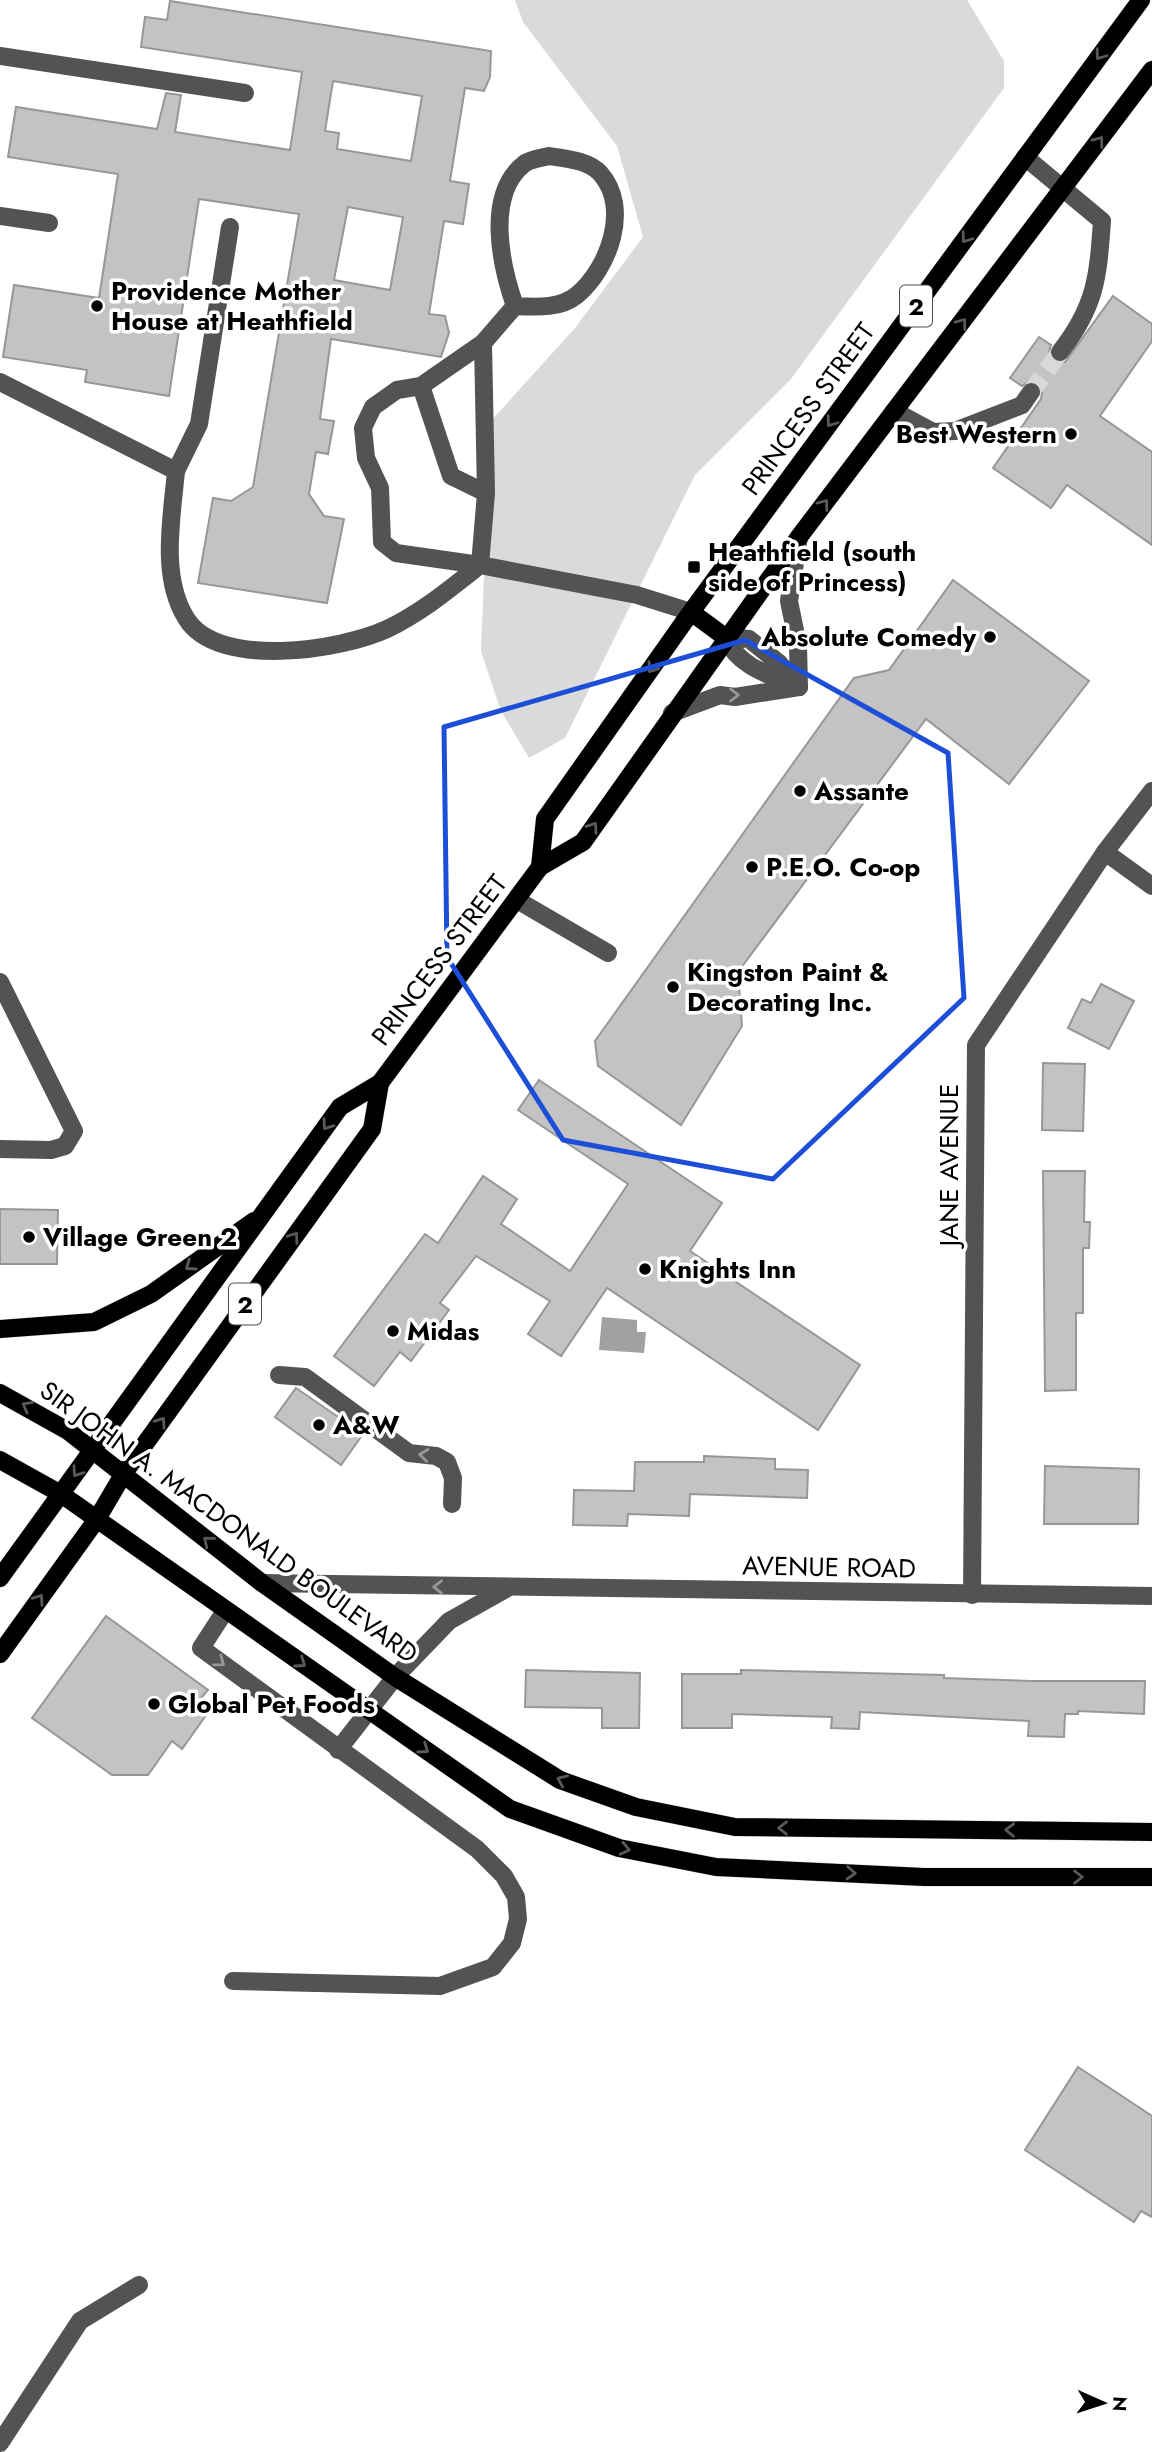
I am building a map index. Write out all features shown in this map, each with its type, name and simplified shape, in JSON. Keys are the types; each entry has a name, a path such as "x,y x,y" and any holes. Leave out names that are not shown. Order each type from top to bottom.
{"main road":[{"name":"PRINCESS STREET","path":"540,867 545,819 691,612 1141,0"},
{"name":"PRINCESS STREET","path":"0,1578 340,1107 380,1083 540,867 583,842 725,637 1152,70"},
{"path":"691,612 725,637"},
{"name":"PRINCESS STREET","path":"0,1654 97,1519 124,1474 372,1129 380,1083"},
{"path":"0,1329 94,1322 151,1294 266,1213"},
{"name":"SIR JOHN A. MACDONALD BOULEVARD","path":"0,1393 35,1411 92,1450 262,1583 395,1677 560,1780 636,1807 735,1827 1152,1832"},
{"path":"0,1460 61,1494 510,1809 619,1848 716,1867 924,1877 1152,1877"}],"street":[{"path":"0,56 245,93"},
{"path":"549,156 580,161 599,172 615,200 613,235 601,267 576,296 548,307 515,306 503,265 500,217 506,183 525,162 549,156"},
{"path":"1025,157 1102,221 1098,278 1078,328 1060,352"},
{"path":"0,216 49,223"},
{"path":"230,227 199,424 176,471 170,535 173,585 186,620 208,639 240,649 291,650 348,643 388,628 443,596 480,565 486,493 483,343"},
{"path":"515,306 483,343 421,386 397,390 373,407 363,428 366,458 380,488 383,542 396,553 480,565 638,595 691,612"},
{"path":"0,382 176,471"},
{"path":"421,386 451,476 486,493"},
{"path":"894,411 933,432 955,431 1021,405 1031,392"},
{"path":"799,537 789,601 798,645 799,687"},
{"path":"725,637 733,654 749,666 799,687"},
{"path":"672,713 720,695 735,697 799,687"},
{"name":"JANE AVENUE","path":"972,1595 976,1045 1105,852 1152,790"},
{"path":"1105,852 1152,886"},
{"path":"517,900 608,953"},
{"path":"0,982 74,1131 65,1146 51,1150 0,1149"},
{"path":"279,1375 305,1377 409,1453 436,1456 447,1462 453,1478 452,1504"},
{"name":"AVENUE ROAD","path":"262,1583 506,1589 1152,1596"},
{"path":"338,1749 395,1677 449,1621 506,1589"},
{"path":"225,1611 201,1648 477,1849 504,1876 516,1897 518,1919 512,1943 493,1967 440,1986 233,1981"},
{"path":"0,2443 79,2321 138,2286"}],"highlighted area":[{"path":"745,640 948,753 964,998 773,1179 563,1140 447,957 444,727"}],"shaded area":[{"path":"515,0 967,0 1004,61 1004,88 791,379 695,475 565,738 529,758 501,711 481,651 490,422 575,328 643,237 617,146 523,22"},
{"path":"602,1317 637,1320 637,1332 646,1332 644,1353 599,1350"}],"building":[{"name":"Providence Mother House at Heathfield","path":"170,1 491,51 490,77 484,91 465,88 450,181 469,184 463,224 444,221 429,314 445,316 449,333 441,357 331,339 320,419 334,421 328,454 316,452 309,494 324,516 344,519 327,603 198,583 213,498 231,501 253,487 299,214 199,199 169,396 85,382 87,370 3,357 14,285 99,298 118,174 8,157 16,107 157,129 166,93 181,95 175,132 290,150 302,72 141,47 145,17 167,20","holes":["333,81 422,96 411,161 337,149 339,133 325,131","348,207 403,217 390,290 334,280"]},
{"name":"Best Western","path":"1113,296 1152,324 1152,341 1100,416 1152,452 1152,545 1067,485 1051,508 993,468 1041,399 1042,392 1038,383 1031,381 1022,386 1010,378 1039,337 1051,345 1049,352 1053,361 1065,362"},
{"path":"953,580 1089,681 1009,784 926,719 738,972 742,1026 681,1125 598,1066 595,1041 854,678 889,670"},
{"path":"1101,984 1134,1001 1109,1049 1068,1028 1082,999 1091,1003"},
{"path":"1043,1063 1085,1064 1083,1131 1042,1130"},
{"name":"Knights Inn","path":"539,1080 722,1203 690,1251 860,1365 818,1430 607,1288 561,1356 528,1334 550,1301 476,1256 440,1303 449,1310 411,1361 400,1352 374,1386 334,1356 425,1234 438,1243 483,1176 517,1199 501,1224 570,1271 628,1184 518,1110"},
{"path":"1043,1171 1085,1171 1084,1222 1090,1222 1089,1248 1083,1248 1083,1313 1076,1313 1076,1390 1045,1391"},
{"name":"Village Green 2","path":"0,1209 58,1210 57,1264 0,1264"},
{"name":"A&W","path":"296,1388 363,1434 341,1465 275,1417"},
{"path":"704,1456 775,1459 775,1469 808,1470 807,1498 690,1494 689,1516 628,1514 627,1526 573,1525 574,1490 634,1491 635,1462 704,1462"},
{"path":"1045,1466 1139,1469 1138,1524 1044,1524"},
{"path":"106,1616 208,1690 201,1698 212,1707 182,1749 172,1741 148,1775 112,1775 32,1718"},
{"path":"526,1670 640,1673 639,1728 602,1728 602,1708 525,1707"},
{"path":"741,1670 944,1675 944,1678 1030,1681 1145,1681 1144,1714 1078,1711 1078,1714 1065,1714 1064,1737 1028,1736 1029,1721 860,1712 859,1729 831,1728 832,1717 732,1714 732,1728 682,1728 682,1674 741,1674"},
{"path":"1078,2067 1152,2116 1152,2217 1141,2211 1134,2222 1025,2150"}],"tunnel":[{"path":"1031,392 1060,352"}],"place":[{"name":"Providence Mother House at Heathfield","path":"97,306"},
{"name":"Best Western","path":"1071,434"},
{"name":"Heathfield (south side of Princess)","path":"694,567"},
{"name":"Absolute Comedy","path":"990,637"},
{"name":"Assante","path":"800,791"},
{"name":"P.E.O. Co-op","path":"752,867"},
{"name":"Kingston Paint & Decorating Inc.","path":"673,987"},
{"name":"Village Green 2","path":"29,1237"},
{"name":"Knights Inn","path":"645,1269"},
{"name":"Midas","path":"393,1331"},
{"name":"A&W","path":"319,1425"},
{"name":"Global Pet Foods","path":"154,1704"}]}
